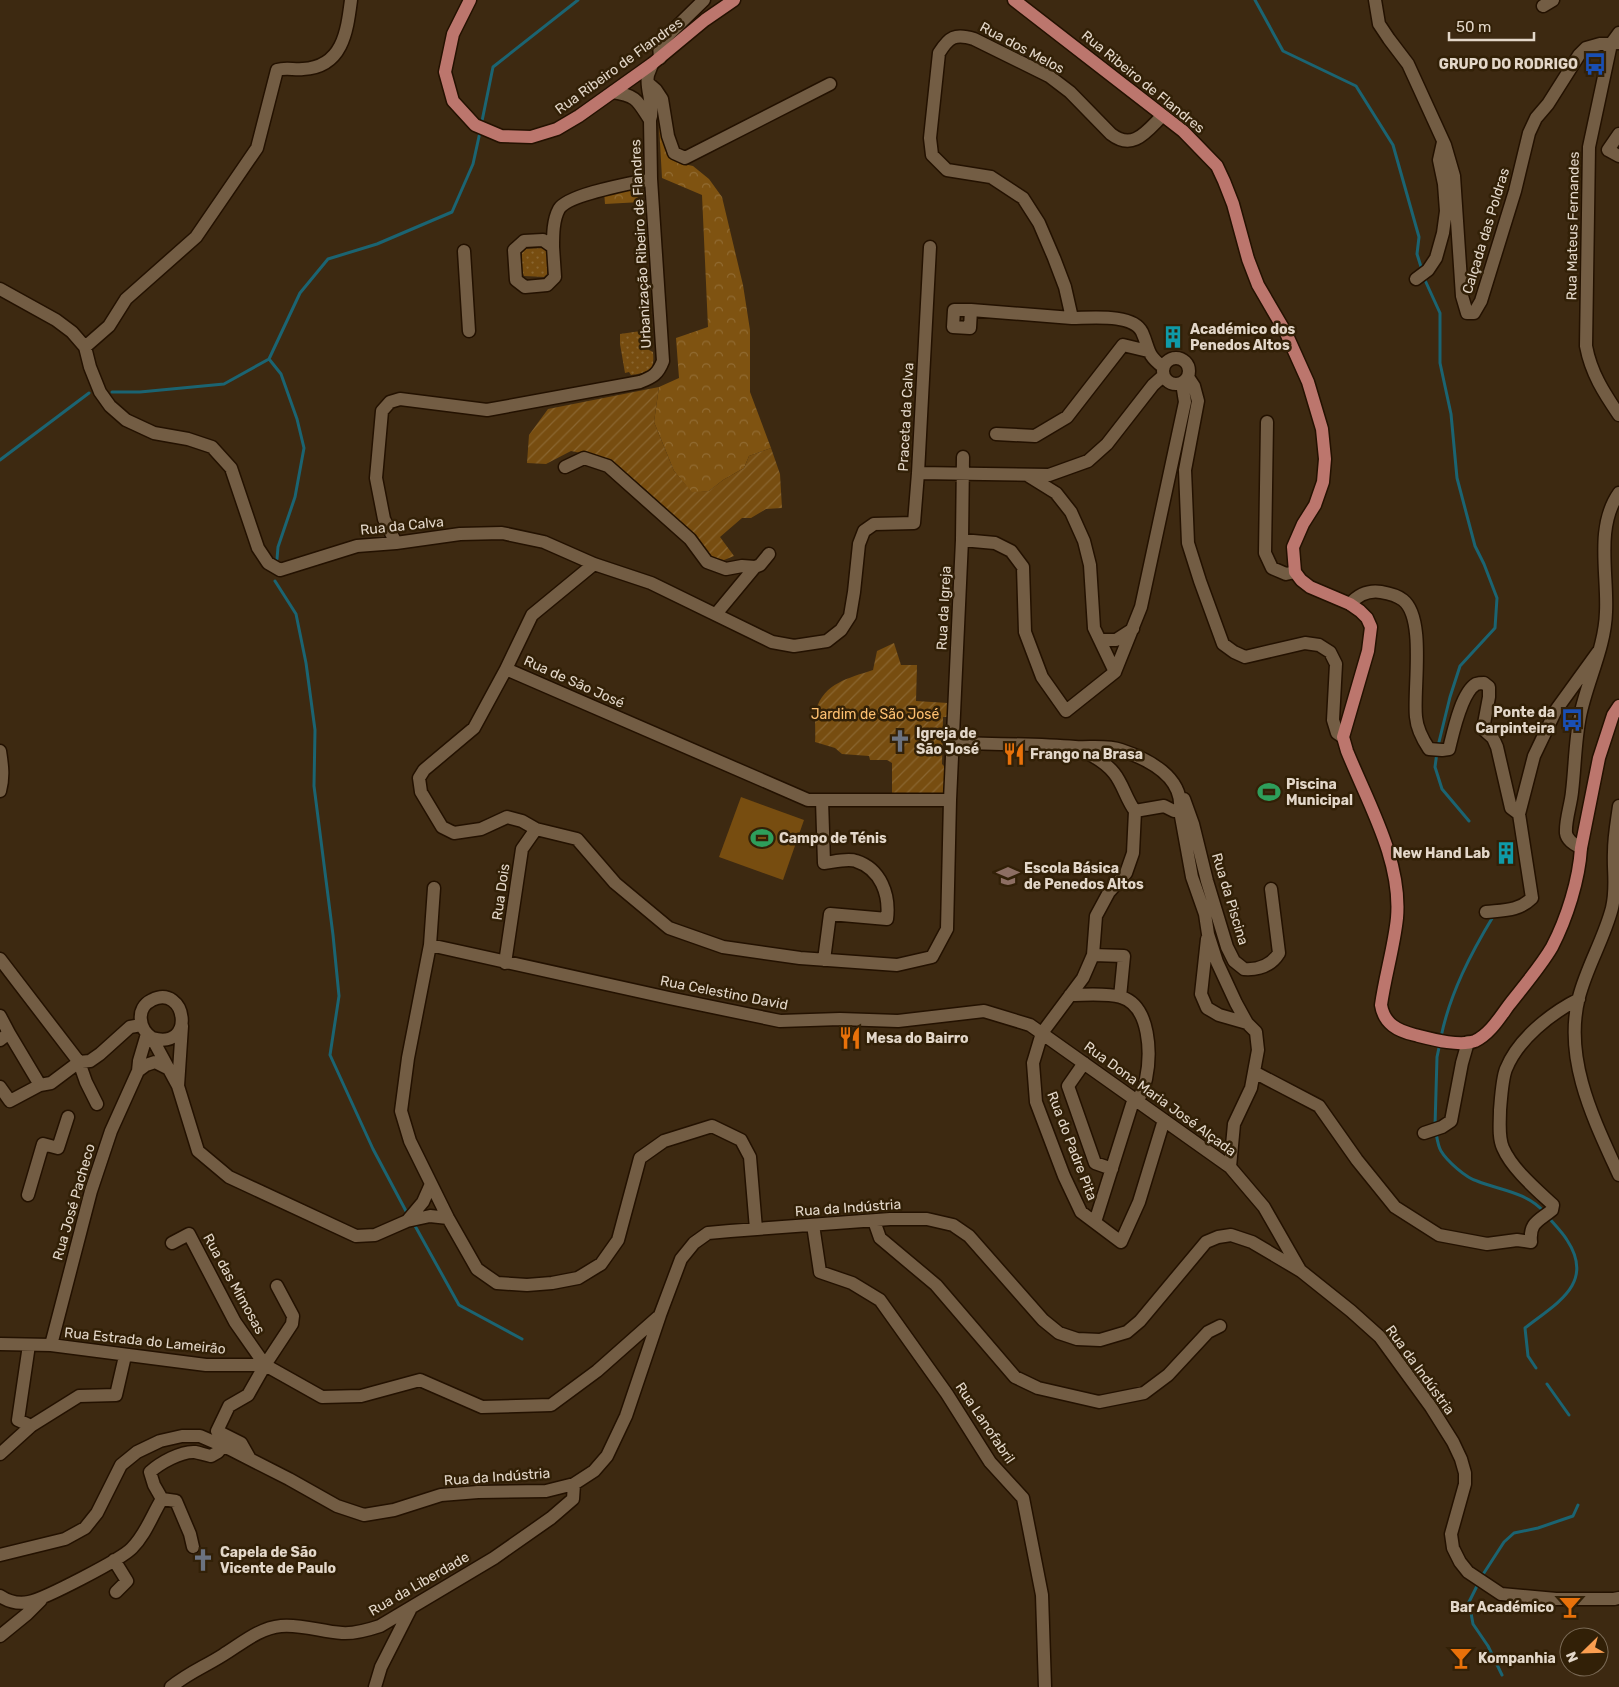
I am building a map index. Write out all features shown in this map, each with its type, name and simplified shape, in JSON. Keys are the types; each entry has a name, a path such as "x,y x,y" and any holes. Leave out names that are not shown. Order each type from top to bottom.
{"main road":[{"name":"Rua Ribeiro de Flandres","path":"470,0 453,34 445,72 453,101 475,125 501,136 531,137 557,129 579,116 656,61 705,20 734,0"},
{"name":"Rua Ribeiro de Flandres","path":"1014,0 1184,132 1217,166 1233,204 1248,259 1258,285 1286,333 1308,382 1322,429 1325,459 1323,482 1315,505 1303,524 1293,547 1295,572"},
{"path":"1295,572 1310,587 1350,604 1367,618 1372,627 1368,651 1343,737 1347,751 1384,839 1395,874 1397,917 1381,1005 1382,1012 1388,1022 1401,1032 1465,1043 1482,1037 1493,1026 1551,948 1565,919 1580,863 1599,758 1613,715 1619,706"}],"street":[{"path":"0,289 56,320 72,332 85,346 109,326 126,299 196,237 257,148 276,70 283,68 304,70 320,65 337,54 346,34 351,0"},
{"name":"Urbanização Ribeiro de Flandres","path":"396,543 384,518 376,478 382,411 390,402 400,399 487,410 617,386 653,377 659,371 663,362 651,179 650,120 652,114 648,75 656,61 659,44 704,0"},
{"name":"Calçada das Poldras","path":"1375,0 1379,24 1388,39 1408,64 1443,139 1454,176 1462,296 1467,313 1474,312 1481,302 1516,192 1529,133 1536,118 1548,104 1579,55 1586,48 1600,44 1615,44"},
{"name":"Rua Mateus Fernandes","path":"1619,32 1589,147 1586,346 1589,363 1596,380 1619,415"},
{"name":"Rua dos Melos","path":"1072,318 1054,258 1039,223 1023,198 990,176 947,170 932,156 930,138 939,53 944,43 952,37 963,36 974,39 1049,76 1070,92 1118,140 1138,139 1162,116"},
{"path":"648,83 662,99 668,136 674,153 685,158 830,84"},
{"path":"613,92 631,95 639,102 650,120"},
{"path":"1613,153 1619,134"},
{"path":"1416,279 1428,270 1436,258 1443,233 1446,211 1444,184 1439,160 1443,139"},
{"path":"553,247 553,230 560,208 575,197 651,179"},
{"name":"Praceta da Calva","path":"859,544 864,530 874,524 914,523 930,247"},
{"path":"464,250 469,331"},
{"path":"971,310 1072,318 1125,319 1134,323 1141,330 1152,359 1169,383 1178,384 1185,380"},
{"path":"996,434 1035,436 1067,417 1123,344 1148,351"},
{"name":"Rua da Calva","path":"85,346 90,367 100,392 110,406 126,420 154,433 188,439 212,447 231,468 258,548 268,563 280,570 357,546 396,543 460,534 502,534 544,542 594,564 651,583 772,642 794,646 827,641 841,630 850,616 859,544"},
{"path":"918,473 1049,475 1088,461 1107,444 1163,372 1169,360 1181,360 1187,365 1189,369 1185,380 1185,402 1141,607 1115,672 1066,711 1042,677 1025,632 1023,567 1011,551 996,543 962,540"},
{"path":"1185,380 1194,386 1198,400 1185,470 1188,543 1223,644 1245,657 1305,643 1319,644 1330,652 1336,664 1333,720 1337,733 1343,737"},
{"path":"1267,422 1265,553 1272,568 1286,574 1295,572"},
{"name":"Rua da Igreja","path":"824,960 898,965 932,957 947,929 952,743 962,540 963,457"},
{"path":"565,467 584,458 608,466 690,538 707,562 726,569 742,566 755,567"},
{"path":"1028,474 1056,493 1070,512 1084,540 1090,565 1094,628 1115,672"},
{"path":"1582,848 1570,841 1566,836 1566,827 1574,782 1580,716 1598,652 1606,614 1607,518 1613,502 1619,493"},
{"path":"716,614 755,567 760,565 770,554"},
{"path":"506,669 532,615 594,564"},
{"path":"1350,604 1356,598 1369,592 1382,592 1403,600 1411,612 1416,626 1416,718 1422,739 1429,749 1449,749 1466,696 1476,684 1484,683 1489,687 1484,729 1493,738 1498,747 1511,808 1518,814"},
{"path":"1100,640 1116,640 1133,629"},
{"path":"1486,912 1516,909 1526,904 1532,898 1518,814 1534,756 1556,710 1598,652"},
{"name":"Rua de São José","path":"824,960 723,947 669,928 615,883 577,839 536,829 522,821 507,817 481,829 454,833 442,827 421,792 419,778 424,770 474,728 506,669 808,800 950,800"},
{"path":"952,743 1054,745 1119,749 1144,760 1166,773 1174,783 1181,802 1180,811 1192,877 1205,914 1208,934 1217,962 1247,1023 1256,1032 1258,1050 1251,1088 1234,1124 1230,1167"},
{"path":"1042,1033 1083,978 1093,955 1096,916 1109,892 1126,873 1133,853 1135,811 1129,804 1115,773 1096,757 1075,747"},
{"path":"0,751 3,767 0,791"},
{"name":"Rua da Piscina","path":"1177,792 1186,801 1227,948 1234,961 1244,969 1253,970 1273,962 1279,953 1271,889"},
{"path":"822,800 824,863 855,860 873,871 885,886 888,907 887,919 830,914 824,960"},
{"path":"1135,811 1164,806 1174,811 1180,811"},
{"path":"1619,806 1616,886 1608,921 1586,974 1579,999 1575,1028 1582,1085 1619,1175"},
{"name":"Rua Dois","path":"505,963 522,849 536,829"},
{"path":"434,888 430,945 408,1058 401,1111 410,1141 448,1218 477,1269 497,1283 527,1286 578,1278 601,1264 618,1240 640,1158 664,1140 712,1126 741,1140 750,1157 756,1229"},
{"path":"1208,934 1201,994 1207,1008 1219,1015 1247,1023"},
{"name":"Rua Celestino David","path":"430,945 505,963 780,1021 840,1019 898,1021 984,1011 1030,1025 1042,1033"},
{"path":"1093,955 1124,956 1120,997"},
{"path":"0,959 80,1062 86,1082 97,1104"},
{"path":"1070,995 1120,997 1131,1002 1140,1012 1147,1034 1149,1057 1146,1080 1136,1100 1095,1222"},
{"name":"Rua José Pacheco","path":"50,1345 91,1191 111,1131 138,1071 147,1032 140,1018 142,1010 152,1000 166,998 178,1006 183,1019 182,1026"},
{"path":"1254,1072 1319,1106 1357,1160 1395,1207 1439,1234 1487,1244 1517,1240 1531,1242 1530,1232 1535,1222 1552,1210 1553,1205 1525,1178 1502,1147 1500,1130 1501,1102 1505,1070 1532,1032 1561,1008 1579,999"},
{"path":"0,1016 5,1037 40,1085"},
{"path":"0,1086 5,1104 40,1085 51,1083 80,1062 90,1061 130,1027 165,1040 178,1033 182,1026"},
{"path":"178,1086 182,1026"},
{"path":"147,1032 178,1086 198,1151 229,1177 356,1236 375,1235 407,1221 430,1216 448,1218"},
{"name":"Rua Dona Maria José Alçada","path":"1042,1033 1230,1167 1264,1207 1301,1271"},
{"name":"Rua do Padre Pita","path":"1042,1033 1033,1063 1036,1102 1064,1176 1081,1212 1121,1242 1139,1202 1164,1120"},
{"path":"1424,1133 1442,1127 1451,1121 1465,1043"},
{"path":"138,1071 146,1065 155,1062 169,1069"},
{"path":"1084,1063 1068,1086 1095,1163 1112,1169"},
{"path":"28,1194 43,1144 58,1148 68,1117"},
{"path":"407,1221 423,1202 431,1184"},
{"name":"Rua da Indústria","path":"0,1555 65,1539 85,1528 97,1514 122,1465 137,1452 160,1441 188,1436 200,1436 223,1446 290,1479 336,1506 364,1515 394,1510 441,1496 478,1492 546,1491 574,1484 594,1471 607,1456 626,1416 681,1259 694,1244 708,1233 927,1219 953,1225 969,1236 1044,1320 1059,1333 1077,1339 1100,1340 1128,1332 1140,1321 1206,1242 1218,1237 1232,1235 1252,1242 1301,1271 1352,1311 1380,1337 1431,1407 1453,1442 1465,1473 1465,1484 1451,1534 1453,1548 1468,1572 1501,1594 1556,1598 1619,1598"},
{"path":"874,1221 880,1238 936,1285 1014,1377 1038,1388 1099,1402 1144,1393 1168,1375 1208,1332 1220,1326"},
{"name":"Rua Lanofabril","path":"814,1225 820,1272 852,1283 880,1300 947,1394 990,1462 1023,1498 1042,1595 1045,1687"},
{"name":"Rua das Mimosas","path":"172,1244 189,1234 236,1322 264,1365"},
{"path":"250,1459 241,1443 217,1432 229,1406 248,1395 264,1365 292,1324 293,1316 277,1286"},
{"name":"Rua Estrada do Lameirão","path":"0,1344 50,1345 206,1365 264,1365 322,1397 361,1396 420,1380 482,1407 552,1406 597,1371 660,1316"},
{"path":"29,1346 18,1420 30,1426"},
{"path":"0,1454 30,1426 79,1396 116,1395 125,1356"},
{"path":"162,1499 154,1485 150,1472 158,1464 194,1452 211,1456 223,1446"},
{"name":"Rua da Liberdade","path":"171,1687 186,1674 268,1629 281,1626 344,1633 380,1626 410,1610 494,1558 551,1518 573,1499 574,1484"},
{"path":"162,1499 176,1501 190,1534 193,1547"},
{"path":"0,1596 10,1602 29,1602 45,1596 131,1550 144,1533 162,1499"},
{"path":"114,1560 127,1581 116,1592"},
{"path":"0,1636 45,1596"},
{"path":"375,1687 381,1667 410,1610"}],"green space":[{"path":"658,108 669,153 679,163 693,166 709,179 722,197 743,285 750,330 750,392 771,448 749,456 744,468 723,480 709,491 692,493 674,471 654,422 659,387 679,378 676,338 708,327 702,195 662,178"},
{"path":"633,190 641,202 605,204 604,191"},
{"path":"545,248 547,254 547,274 544,277 524,276 522,272 522,253 526,249"},
{"path":"648,330 649,350 653,352 653,364 646,372 631,375 629,372 625,373 620,334"},
{"path":"659,387 654,422 674,471 692,492 709,491 723,480 744,468 749,456 771,448 780,474 782,508 766,509 751,518 742,518 720,537 734,556 724,560 713,558 646,490 610,459 571,451 546,464 527,463 529,435 548,409"},
{"name":"Jardim de São José","path":"894,643 901,665 917,665 916,701 948,703 948,717 943,717 942,764 945,767 947,793 892,793 892,763 887,760 870,760 869,756 842,754 835,748 815,742 816,710 825,693 838,683 873,670 877,651"},
{"name":"Campo de Ténis","path":"741,797 804,820 783,880 719,857"}],"waterway":[{"path":"481,126 493,67 578,0"},
{"path":"1255,0 1283,51 1356,86 1393,145 1419,237 1417,254 1422,270"},
{"path":"112,392 140,392 224,384 269,359 300,293 328,259 377,244 452,212 473,164 480,132"},
{"path":"1424,278 1440,313 1440,363 1451,414 1457,478 1475,546 1497,598 1495,628 1460,666 1438,746"},
{"path":"269,359 281,374 297,419 304,448 295,497 278,547 277,559"},
{"path":"0,460 89,393"},
{"path":"275,581 296,614 306,663 315,730 314,786 339,996 330,1055 373,1149 407,1213"},
{"path":"1437,752 1435,767 1442,789 1469,821"},
{"path":"1441,1037 1450,1005 1462,974 1494,915"},
{"path":"1435,1126 1437,1057 1440,1043"},
{"path":"1436,1133 1441,1151 1462,1173 1485,1184 1521,1196 1537,1205 1544,1212"},
{"path":"1536,1368 1528,1356 1525,1328 1568,1292 1574,1281 1577,1269 1575,1255 1567,1240 1548,1217"},
{"path":"414,1224 459,1305 522,1339"},
{"path":"1547,1384 1569,1415"},
{"path":"1482,1576 1504,1542 1514,1533 1538,1528 1573,1516 1578,1505"},
{"path":"1479,1582 1469,1602 1473,1624 1488,1646 1502,1675"}],"place":[{"name":"GRUPO DO RODRIGO","path":"1595,64"},
{"name":"Académico dos Penedos Altos","path":"1173,337"},
{"name":"Ponte da Carpinteira","path":"1572,720"},
{"name":"Igreja de São José","path":"900,741"},
{"name":"Frango na Brasa","path":"1014,754"},
{"name":"Piscina Municipal","path":"1269,792"},
{"name":"Campo de Ténis","path":"762,838"},
{"name":"New Hand Lab","path":"1506,853"},
{"name":"Escola Básica de Penedos Altos","path":"1008,876"},
{"name":"Mesa do Bairro","path":"850,1038"},
{"name":"Capela de São Vicente de Paulo","path":"203,1560"},
{"name":"Bar Académico","path":"1570,1607"},
{"name":"Kompanhia","path":"1461,1658"}]}
